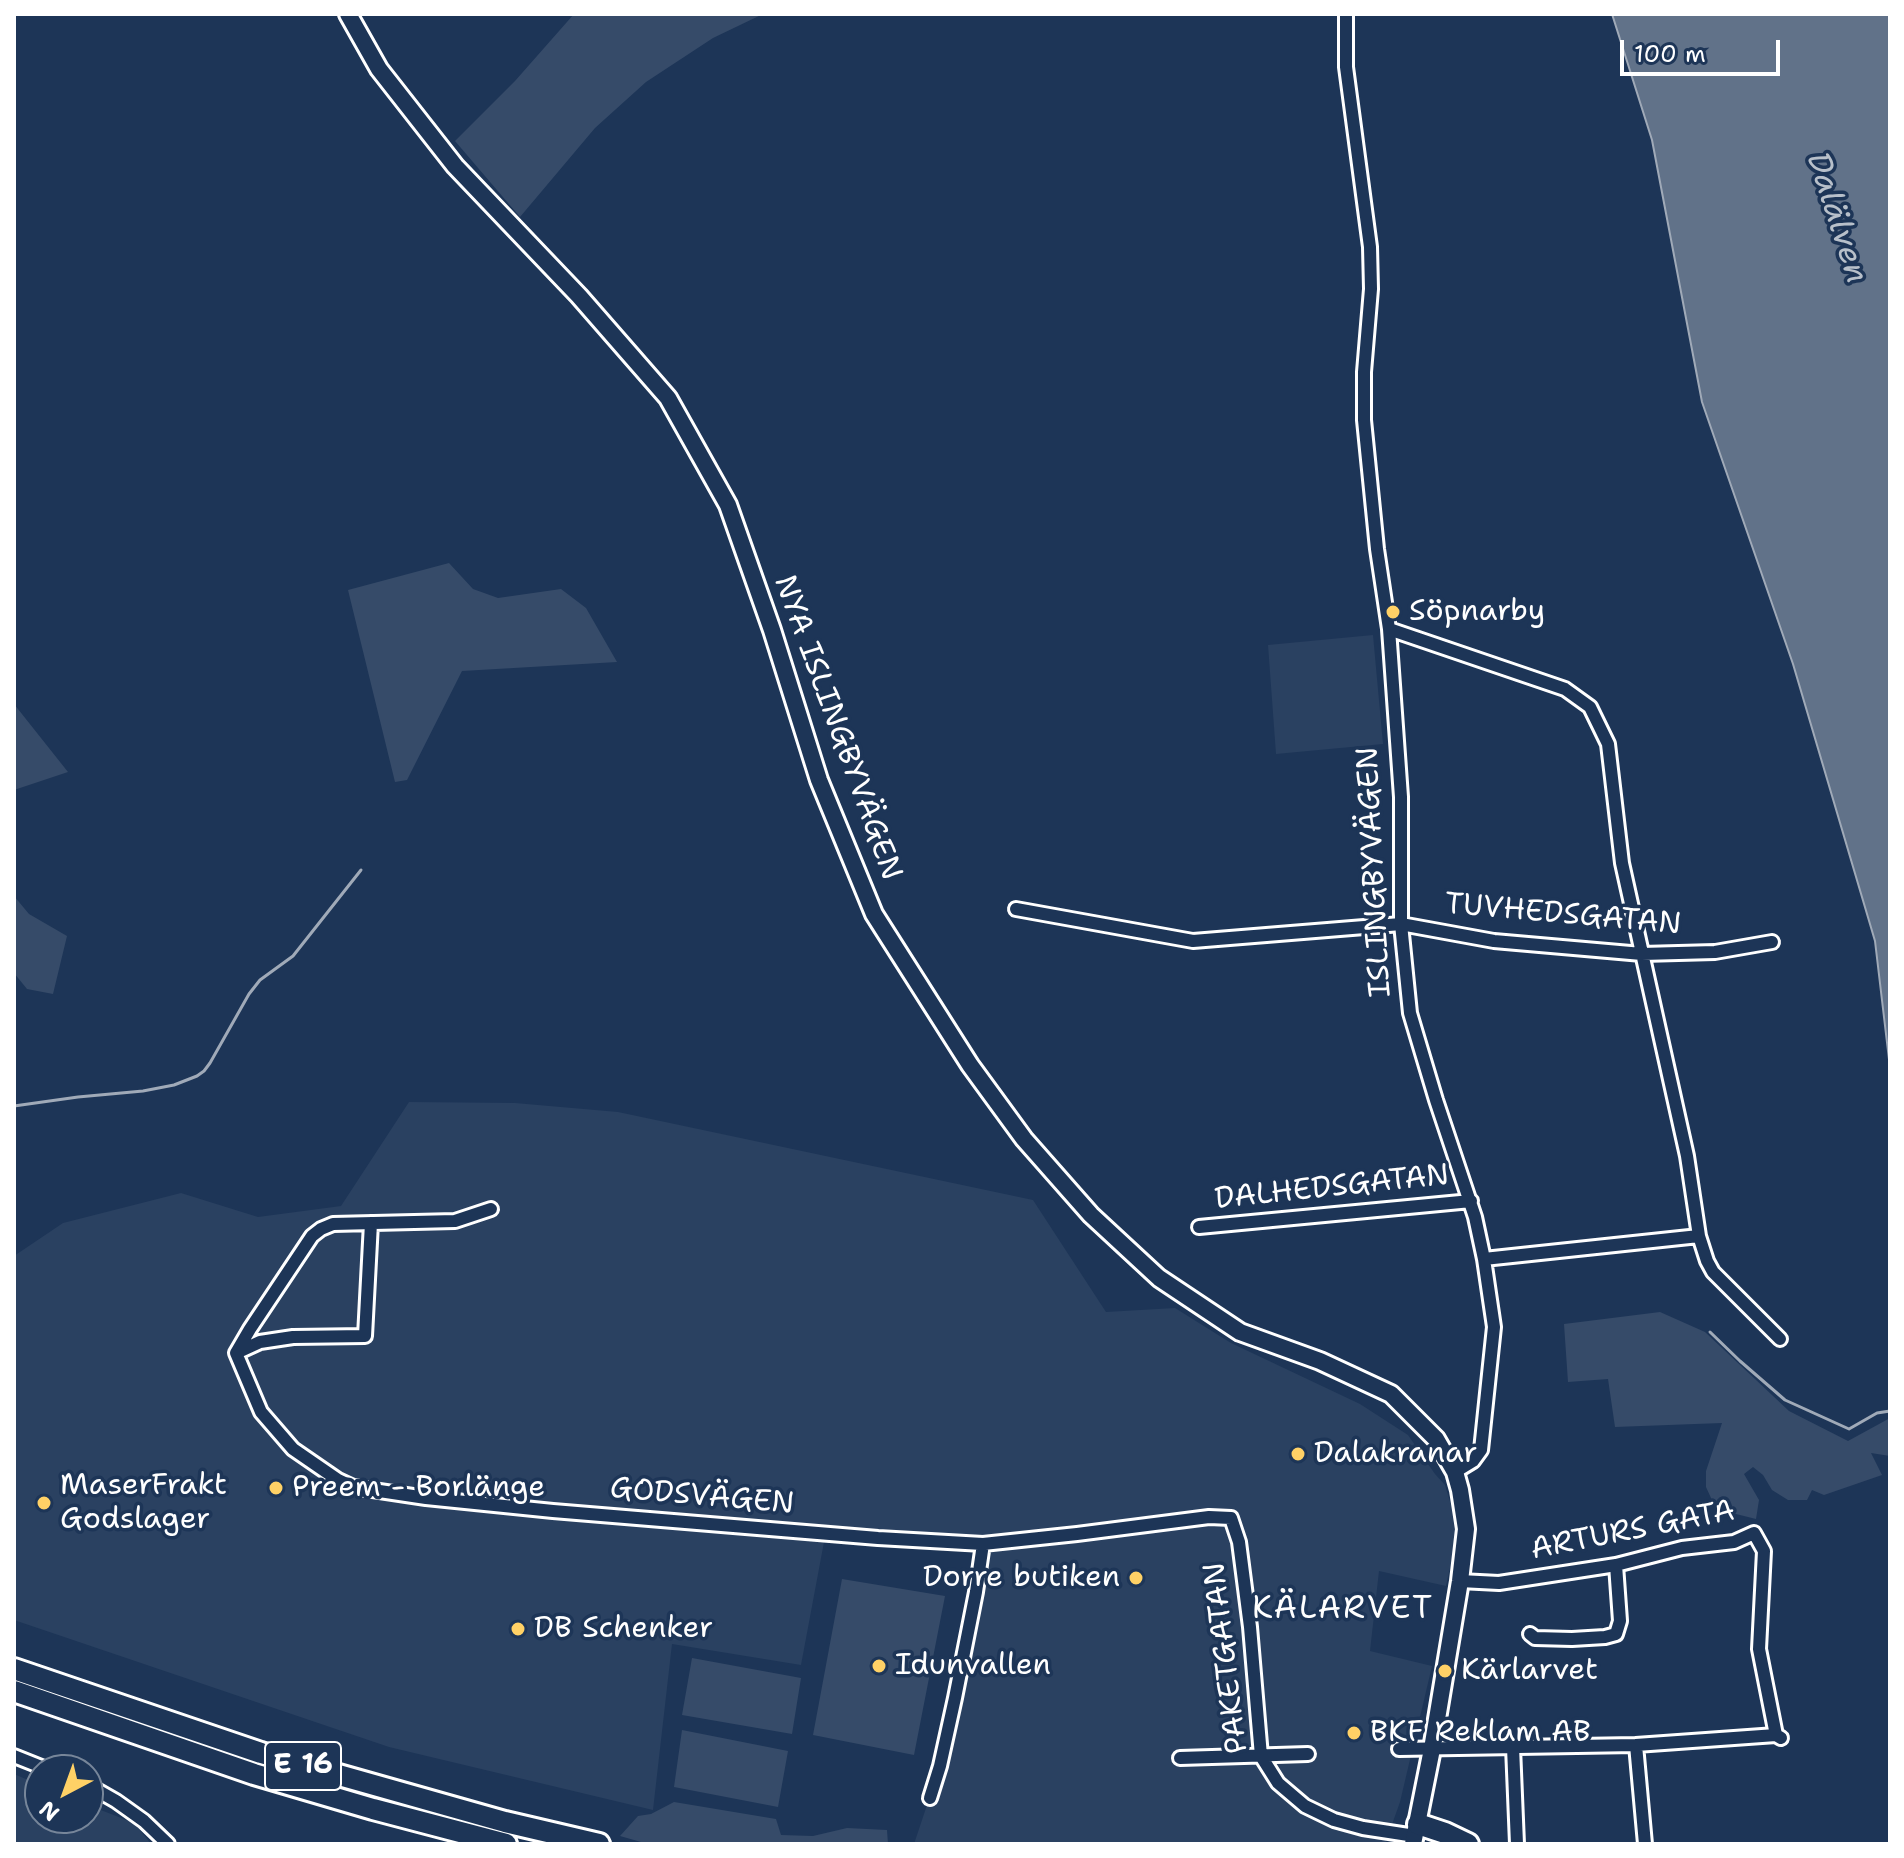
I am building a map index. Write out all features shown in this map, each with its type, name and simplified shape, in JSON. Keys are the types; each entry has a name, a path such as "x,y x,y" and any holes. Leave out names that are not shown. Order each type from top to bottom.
{"highway":[{"name":"E 16","path":"14,1669 261,1753 505,1822 599,1844"},
{"name":"E 16","path":"14,1691 254,1774 506,1844"},
{"path":"1416,1835 1445,1833 1468,1844"}],"street":[{"name":"NYA ISLINGBYVÄGEN","path":"348,14 379,69 455,166 579,296 668,398 728,505 772,630 819,780 874,914 970,1065 1024,1139 1091,1215 1159,1278 1240,1332 1320,1361 1391,1394 1436,1439 1455,1472"},
{"name":"ISLINGBYVÄGEN","path":"1346,14 1346,67 1370,247 1371,289 1364,372 1364,420 1377,549 1389,629 1401,797 1401,924 1410,1013 1471,1201 1494,1327 1481,1450 1473,1461 1455,1472"},
{"path":"1389,629 1565,689 1590,707 1608,744 1622,863 1687,1156 1699,1236 1713,1272 1780,1339"},
{"name":"TUVHEDSGATAN","path":"1016,909 1193,941 1401,924 1494,941 1642,954 1715,952 1772,942"},
{"name":"DALHEDSGATAN","path":"1199,1227 1471,1201"},
{"path":"236,1353 312,1236 333,1224 455,1221 491,1209"},
{"path":"236,1353 260,1342 293,1337 365,1336 371,1223"},
{"path":"1484,1259 1699,1236"},
{"name":"GODSVÄGEN","path":"236,1353 261,1412 293,1449 353,1487 553,1511 983,1544 1209,1517 1231,1518"},
{"path":"1416,1835 1460,1581 1466,1529 1455,1472"},
{"name":"PAKETGATAN","path":"1231,1518 1239,1542 1250,1627 1261,1756 1278,1783 1305,1806 1334,1820 1363,1828 1416,1835"},
{"name":"ARTURS GATA","path":"1460,1581 1499,1583 1616,1565 1682,1548 1734,1542 1754,1533 1764,1551 1759,1649 1780,1737 1636,1745"},
{"path":"930,1798 955,1698 983,1544"},
{"path":"1530,1634 1535,1638 1572,1639 1616,1634 1620,1621 1616,1565"},
{"path":"1399,1749 1636,1745 1645,1844"},
{"path":"1513,1747 1517,1844"},
{"path":"1180,1758 1308,1754"},
{"path":"104,1794 144,1821 168,1844"}],"shaded area":[{"path":"574,14 763,14 713,38 646,82 595,128 520,217 455,141 515,81"},
{"path":"449,563 473,589 498,598 561,589 586,608 617,662 462,671 407,780 395,782 348,590"},
{"path":"1373,635 1383,744 1276,754 1268,645"},
{"path":"14,704 68,772 14,790"},
{"path":"14,896 29,914 67,936 53,994 27,989 14,973"},
{"path":"409,1102 515,1103 618,1112 1033,1200 1106,1312 1175,1308 1231,1343 1360,1404 1408,1435 1445,1485 1456,1540 1446,1586 1379,1571 1370,1651 1432,1666 1400,1802 1385,1844 914,1844 940,1766 982,1544 878,1538 824,1542 801,1665 672,1644 653,1810 389,1747 14,1620 14,1256 63,1223 181,1193 258,1217 341,1206"},
{"path":"1660,1312 1705,1332 1789,1411 1848,1441 1890,1418 1890,1456 1871,1453 1882,1475 1824,1495 1812,1490 1807,1500 1788,1500 1772,1490 1763,1475 1753,1467 1744,1474 1759,1500 1756,1519 1716,1509 1706,1487 1706,1471 1722,1423 1615,1427 1608,1379 1568,1382 1564,1324"},
{"name":"Idunvallen","path":"842,1579 945,1596 914,1755 813,1735"},
{"path":"692,1658 801,1678 792,1734 682,1715"},
{"path":"682,1730 788,1751 778,1807 674,1787"},
{"path":"14,1774 24,1778 24,1834 104,1834 104,1811 134,1823 151,1844 14,1844"},
{"path":"674,1802 776,1819 781,1835 813,1836 847,1828 887,1830 888,1844 648,1844 620,1836 638,1816 651,1814"}],"water":[{"name":"Dalälven","path":"1612,14 1890,14 1890,1068 1875,941 1793,664 1702,402 1652,140"}],"waterway":[{"path":"14,1106 143,1091 174,1085 197,1076 210,1063 260,980 293,956 361,870"},
{"path":"1710,1332 1785,1400 1849,1429 1877,1413 1890,1411"}],"place":[{"name":"Söpnarby","path":"1393,612"},
{"name":"Dalakranar","path":"1298,1454"},
{"name":"Preem - Borlänge","path":"276,1488"},
{"name":"MaserFrakt Godslager","path":"44,1503"},
{"name":"Dorre butiken","path":"1136,1578"},
{"name":"DB Schenker","path":"518,1629"},
{"name":"Idunvallen","path":"879,1666"},
{"name":"Kärlarvet","path":"1445,1671"},
{"name":"BKF Reklam AB","path":"1354,1733"}],"district":[{"name":"KÄLARVET","path":"1343,1610"}]}
